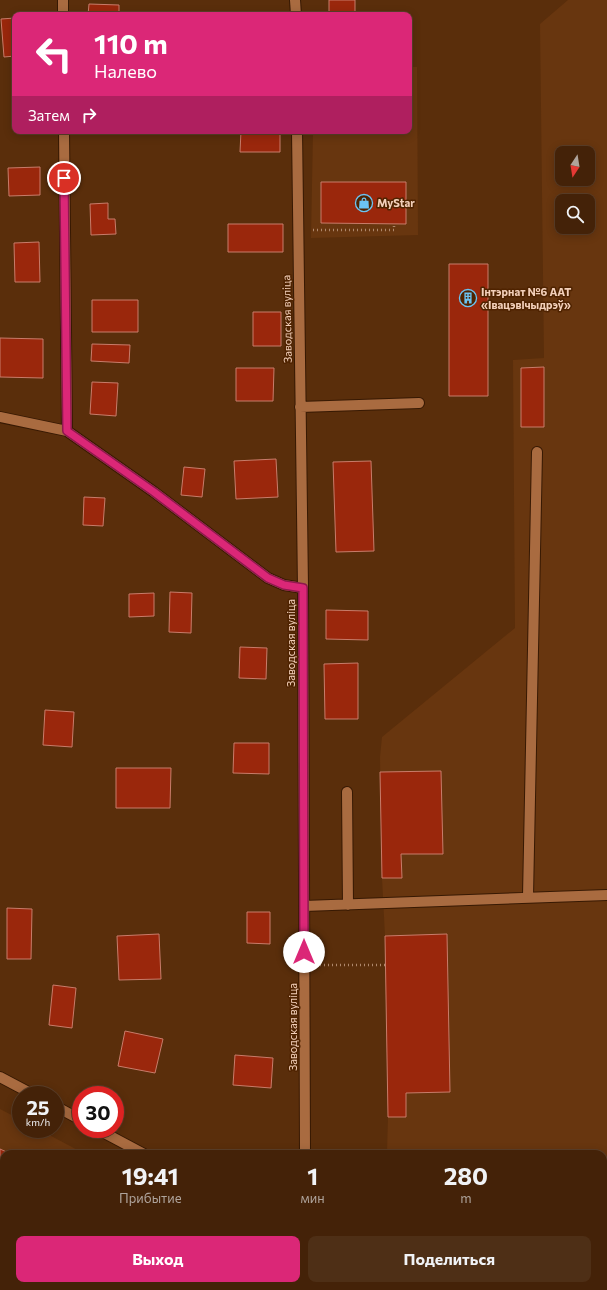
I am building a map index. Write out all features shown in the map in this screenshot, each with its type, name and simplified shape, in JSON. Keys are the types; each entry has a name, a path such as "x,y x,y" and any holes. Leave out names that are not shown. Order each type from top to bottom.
{"street":[{"path":"63,0 63,12"},
{"path":"296,0 296,12"},
{"path":"64,134 67,431"},
{"name":"Заводская вуліца","path":"297,134 303,588 305,1150"},
{"path":"300,407 419,403"},
{"path":"0,417 67,431 154,492 268,578 284,585 303,588"},
{"path":"528,896 537,452"},
{"path":"347,792 348,905"},
{"path":"304,906 528,896 607,895"},
{"path":"0,1077 17,1086"},
{"path":"114,1138 136,1150"}],"path":[{"path":"298,230 394,230 394,224"},
{"path":"320,973 320,965 386,965"}],"shaded area":[{"path":"568,0 607,0 607,1150 387,1150 388,1117 385,936 382,878 380,757 382,737 515,628 513,360 544,358 540,24"},
{"path":"412,67 417,67 418,235 311,238 313,134 412,134"},
{"path":"0,1109 12,1115 12,1138 55,1138 77,1150 0,1150"}],"building":[{"path":"329,0 355,0 355,12 329,12"},
{"path":"89,4 119,5 119,12 88,12"},
{"path":"12,18 12,56 4,57 1,19"},
{"path":"241,134 280,134 280,152 240,152"},
{"path":"40,167 40,195 9,196 8,168"},
{"name":"MyStar","path":"321,182 406,182 406,224 321,223"},
{"path":"108,203 108,219 115,219 116,234 91,235 90,204"},
{"path":"228,224 283,224 283,252 228,252"},
{"path":"39,242 40,282 15,282 14,243"},
{"name":"Інтэрнат №6 ААТ «Івацэвічыдрэў»","path":"449,264 488,264 488,396 449,396"},
{"path":"92,300 138,300 138,332 92,332"},
{"path":"253,312 281,312 281,346 253,346"},
{"path":"0,338 43,339 43,378 0,377"},
{"path":"92,344 130,345 129,363 91,361"},
{"path":"544,367 544,427 521,427 521,368"},
{"path":"236,368 274,368 273,401 236,401"},
{"path":"92,382 118,383 116,416 90,414"},
{"path":"276,459 278,497 236,499 234,461"},
{"path":"371,461 374,551 336,552 333,462"},
{"path":"184,467 205,469 202,497 181,495"},
{"path":"84,497 105,498 103,526 83,525"},
{"path":"170,592 192,593 191,633 169,632"},
{"path":"154,593 154,616 129,617 129,594"},
{"path":"326,610 368,611 368,640 326,639"},
{"path":"240,647 267,648 266,679 239,678"},
{"path":"358,663 358,719 325,719 324,664"},
{"path":"45,710 74,712 72,747 43,745"},
{"path":"234,743 269,743 269,774 233,773"},
{"path":"116,768 171,768 170,808 116,808"},
{"path":"441,771 443,854 401,854 402,878 382,878 380,772"},
{"path":"7,908 32,909 31,959 7,959"},
{"path":"247,912 270,912 270,944 247,943"},
{"path":"159,934 161,979 119,980 117,936"},
{"path":"447,934 450,1092 406,1093 406,1117 388,1117 385,936"},
{"path":"53,985 76,988 72,1028 49,1025"},
{"path":"125,1031 163,1039 155,1073 118,1066"},
{"path":"235,1055 273,1058 271,1088 233,1085"}],"place":[{"name":"MyStar","path":"364,203"},
{"name":"Інтэрнат №6 ААТ «Івацэвічыдрэў»","path":"468,298"}],"route":[{"path":"64,178 67,431 154,492 268,578 284,585 303,588 304,952"}]}
